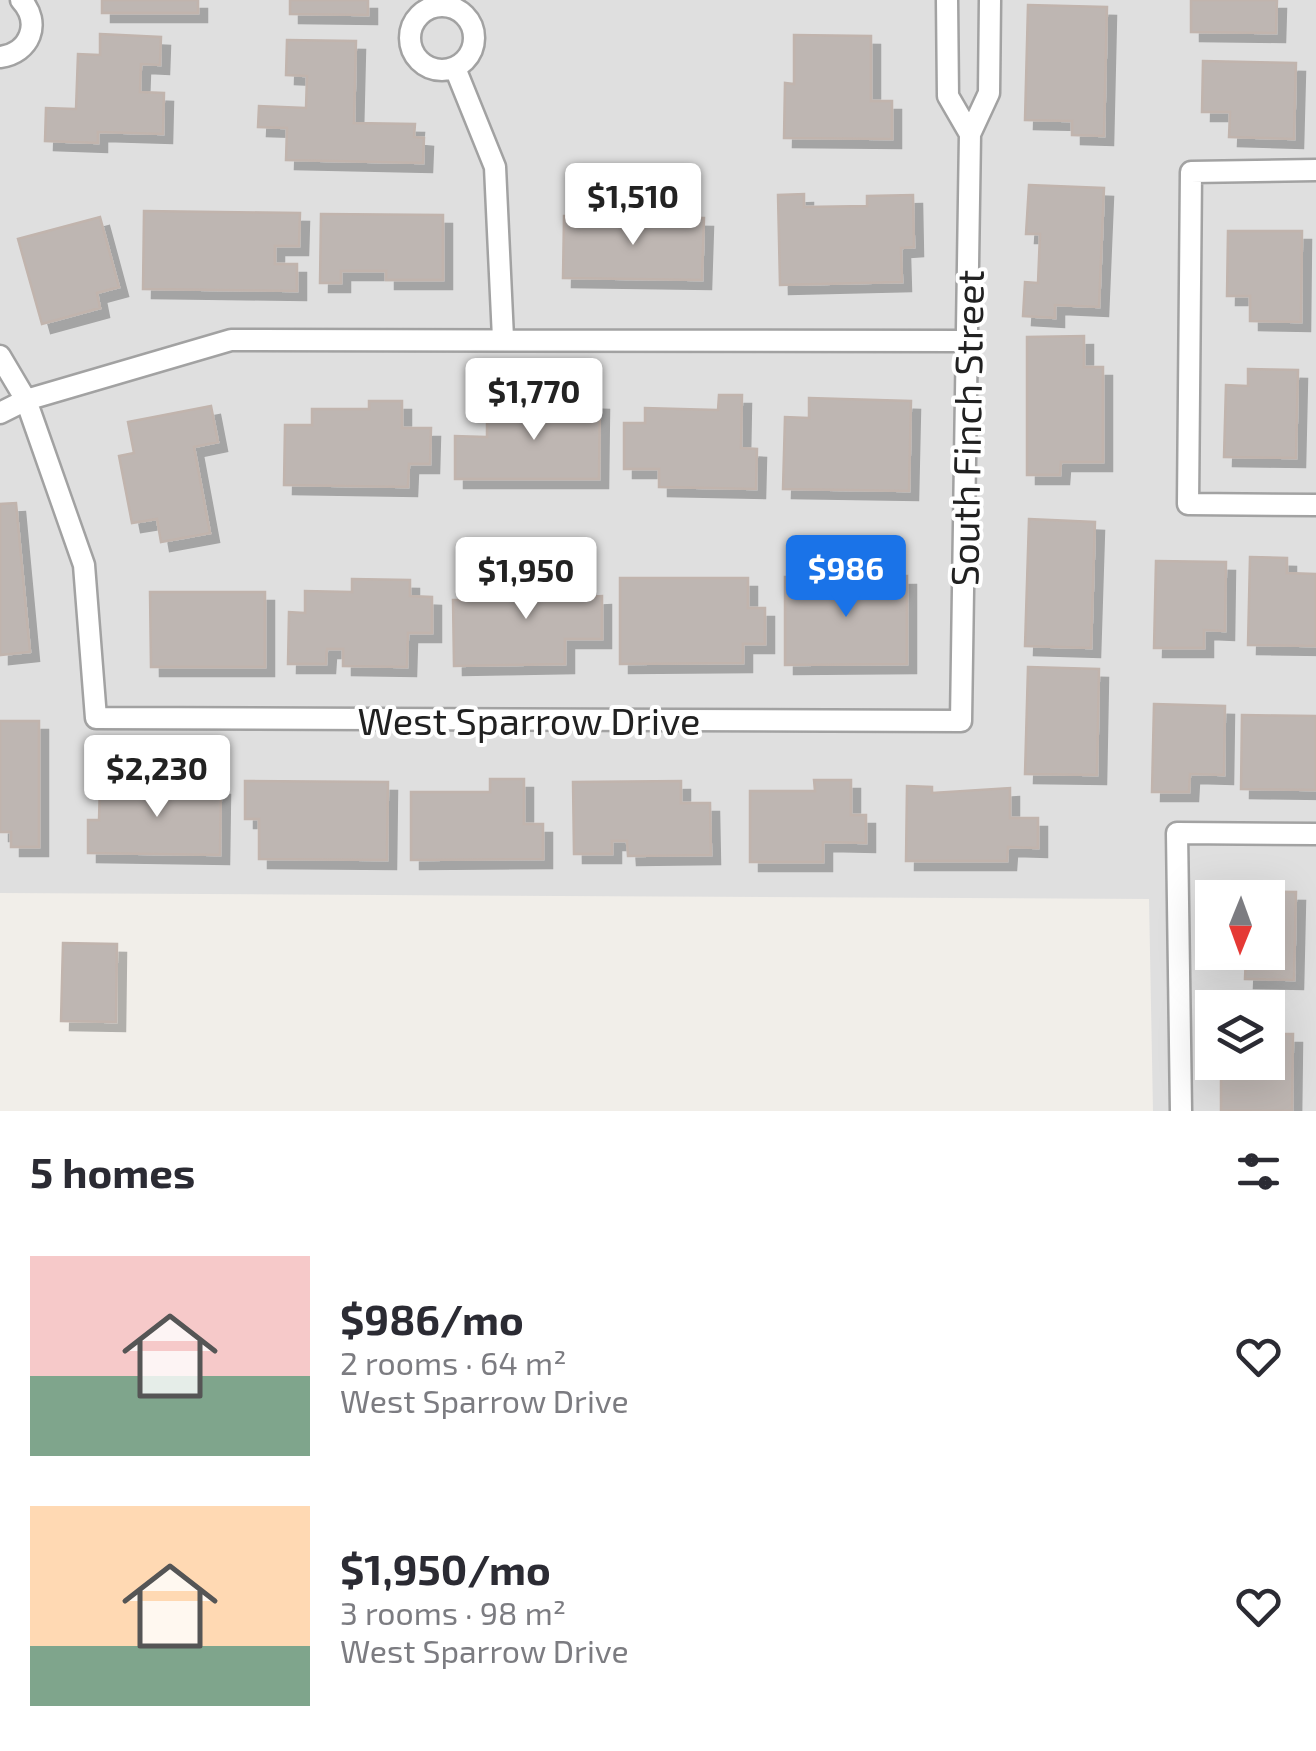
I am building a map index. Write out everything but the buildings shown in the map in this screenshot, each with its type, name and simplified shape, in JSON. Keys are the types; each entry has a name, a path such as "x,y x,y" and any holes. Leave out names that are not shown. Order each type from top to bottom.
{"street":[{"path":"0,57 14,54 29,39 32,19 21,0"},
{"name":"South Finch Street","path":"948,0 948,96 970,134"},
{"name":"South Finch Street","path":"962,722 970,134 989,92 990,0"},
{"path":"455,68 494,167 504,338"},
{"path":"1316,170 1191,172 1188,504 1316,504"},
{"path":"0,413 26,400 230,340 968,341"},
{"path":"0,356 26,400"},
{"name":"West Sparrow Drive","path":"26,400 84,565 96,718 962,722"},
{"path":"1182,1111 1176,833 1316,834"}],"shaded area":[{"path":"0,0 1316,0 1316,1111 1153,1111 1149,899 0,893"}]}
